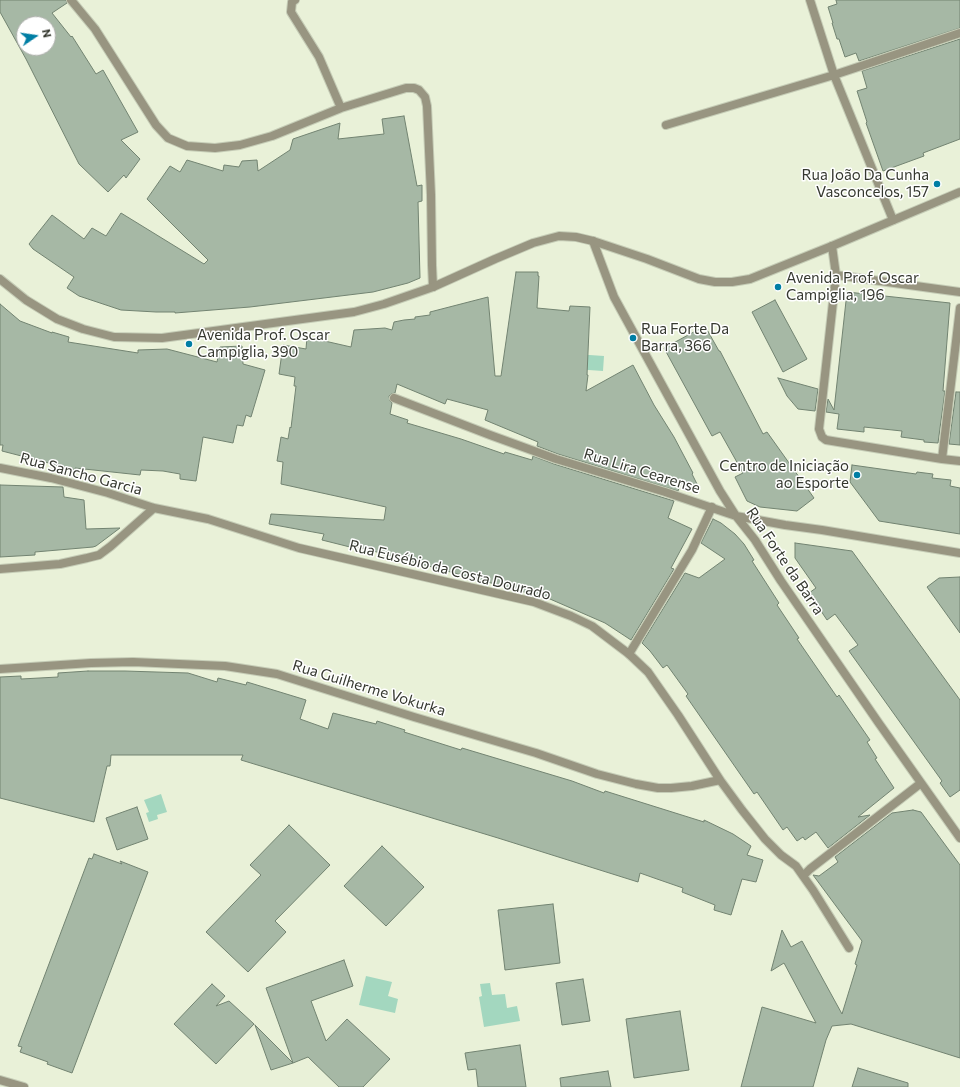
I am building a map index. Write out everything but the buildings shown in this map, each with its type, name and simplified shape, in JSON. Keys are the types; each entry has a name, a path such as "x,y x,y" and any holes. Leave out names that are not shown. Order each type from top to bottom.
{"street":[{"path":"71,0 95,29 156,125 168,138 187,146 214,148 240,145 272,136 341,108 406,88 414,88 419,90 425,97 427,106 431,188 433,287"},
{"path":"295,0 292,2 291,12 319,57 341,108"},
{"path":"810,0 834,75 893,220"},
{"path":"666,125 834,75 960,33"},
{"path":"0,280 26,300 57,319 83,329 114,337 170,337 354,312 384,304 433,287 533,243 559,236 576,237 593,241 647,258 699,279 715,282 732,282 750,279 960,192"},
{"name":"Rua Forte da Barra","path":"593,241 614,297 720,491 736,516 755,540 781,581 865,703 960,838"},
{"path":"832,246 836,275 819,429 822,437 826,440 960,461"},
{"path":"836,275 960,292"},
{"path":"942,459 960,308"},
{"name":"Rua Lira Cearense","path":"394,398 556,459 665,492 736,516 960,553"},
{"name":"Rua Sancho Garcia","path":"0,468 51,478 108,493 154,508"},
{"path":"629,654 692,550 712,507"},
{"path":"0,569 60,564 99,555 154,508"},
{"name":"Rua Eusébio da Costa Dourado","path":"154,508 208,519 299,548 534,602 571,616 592,626 629,654 648,672 720,780 742,810 765,839 781,855 796,866 813,890 849,948"},
{"name":"Rua Guilherme Vokurka","path":"0,669 91,663 133,662 225,666 276,674 536,753 597,774 630,782 658,788 671,788 692,786 720,780"},
{"path":"803,876 810,868 921,783"},
{"path":"0,1080 24,1087"}],"shaded area":[{"path":"575,354 604,356 603,371 574,369"},
{"path":"161,794 167,812 157,815 158,819 149,822 146,813 149,812 144,800"},
{"path":"366,976 392,982 388,996 398,999 395,1013 359,1005"},
{"path":"490,983 492,995 505,994 507,1008 517,1006 520,1021 484,1027 479,997 482,996 480,984"}],"place":[{"name":"Rua João Da Cunha Vasconcelos, 157","path":"937,184"},
{"name":"Avenida Prof. Oscar Campiglia, 196","path":"778,287"},
{"name":"Rua Forte Da Barra, 366","path":"633,338"},
{"name":"Avenida Prof. Oscar Campiglia, 390","path":"189,344"},
{"name":"Centro de Iniciação ao Esporte","path":"857,475"}]}
